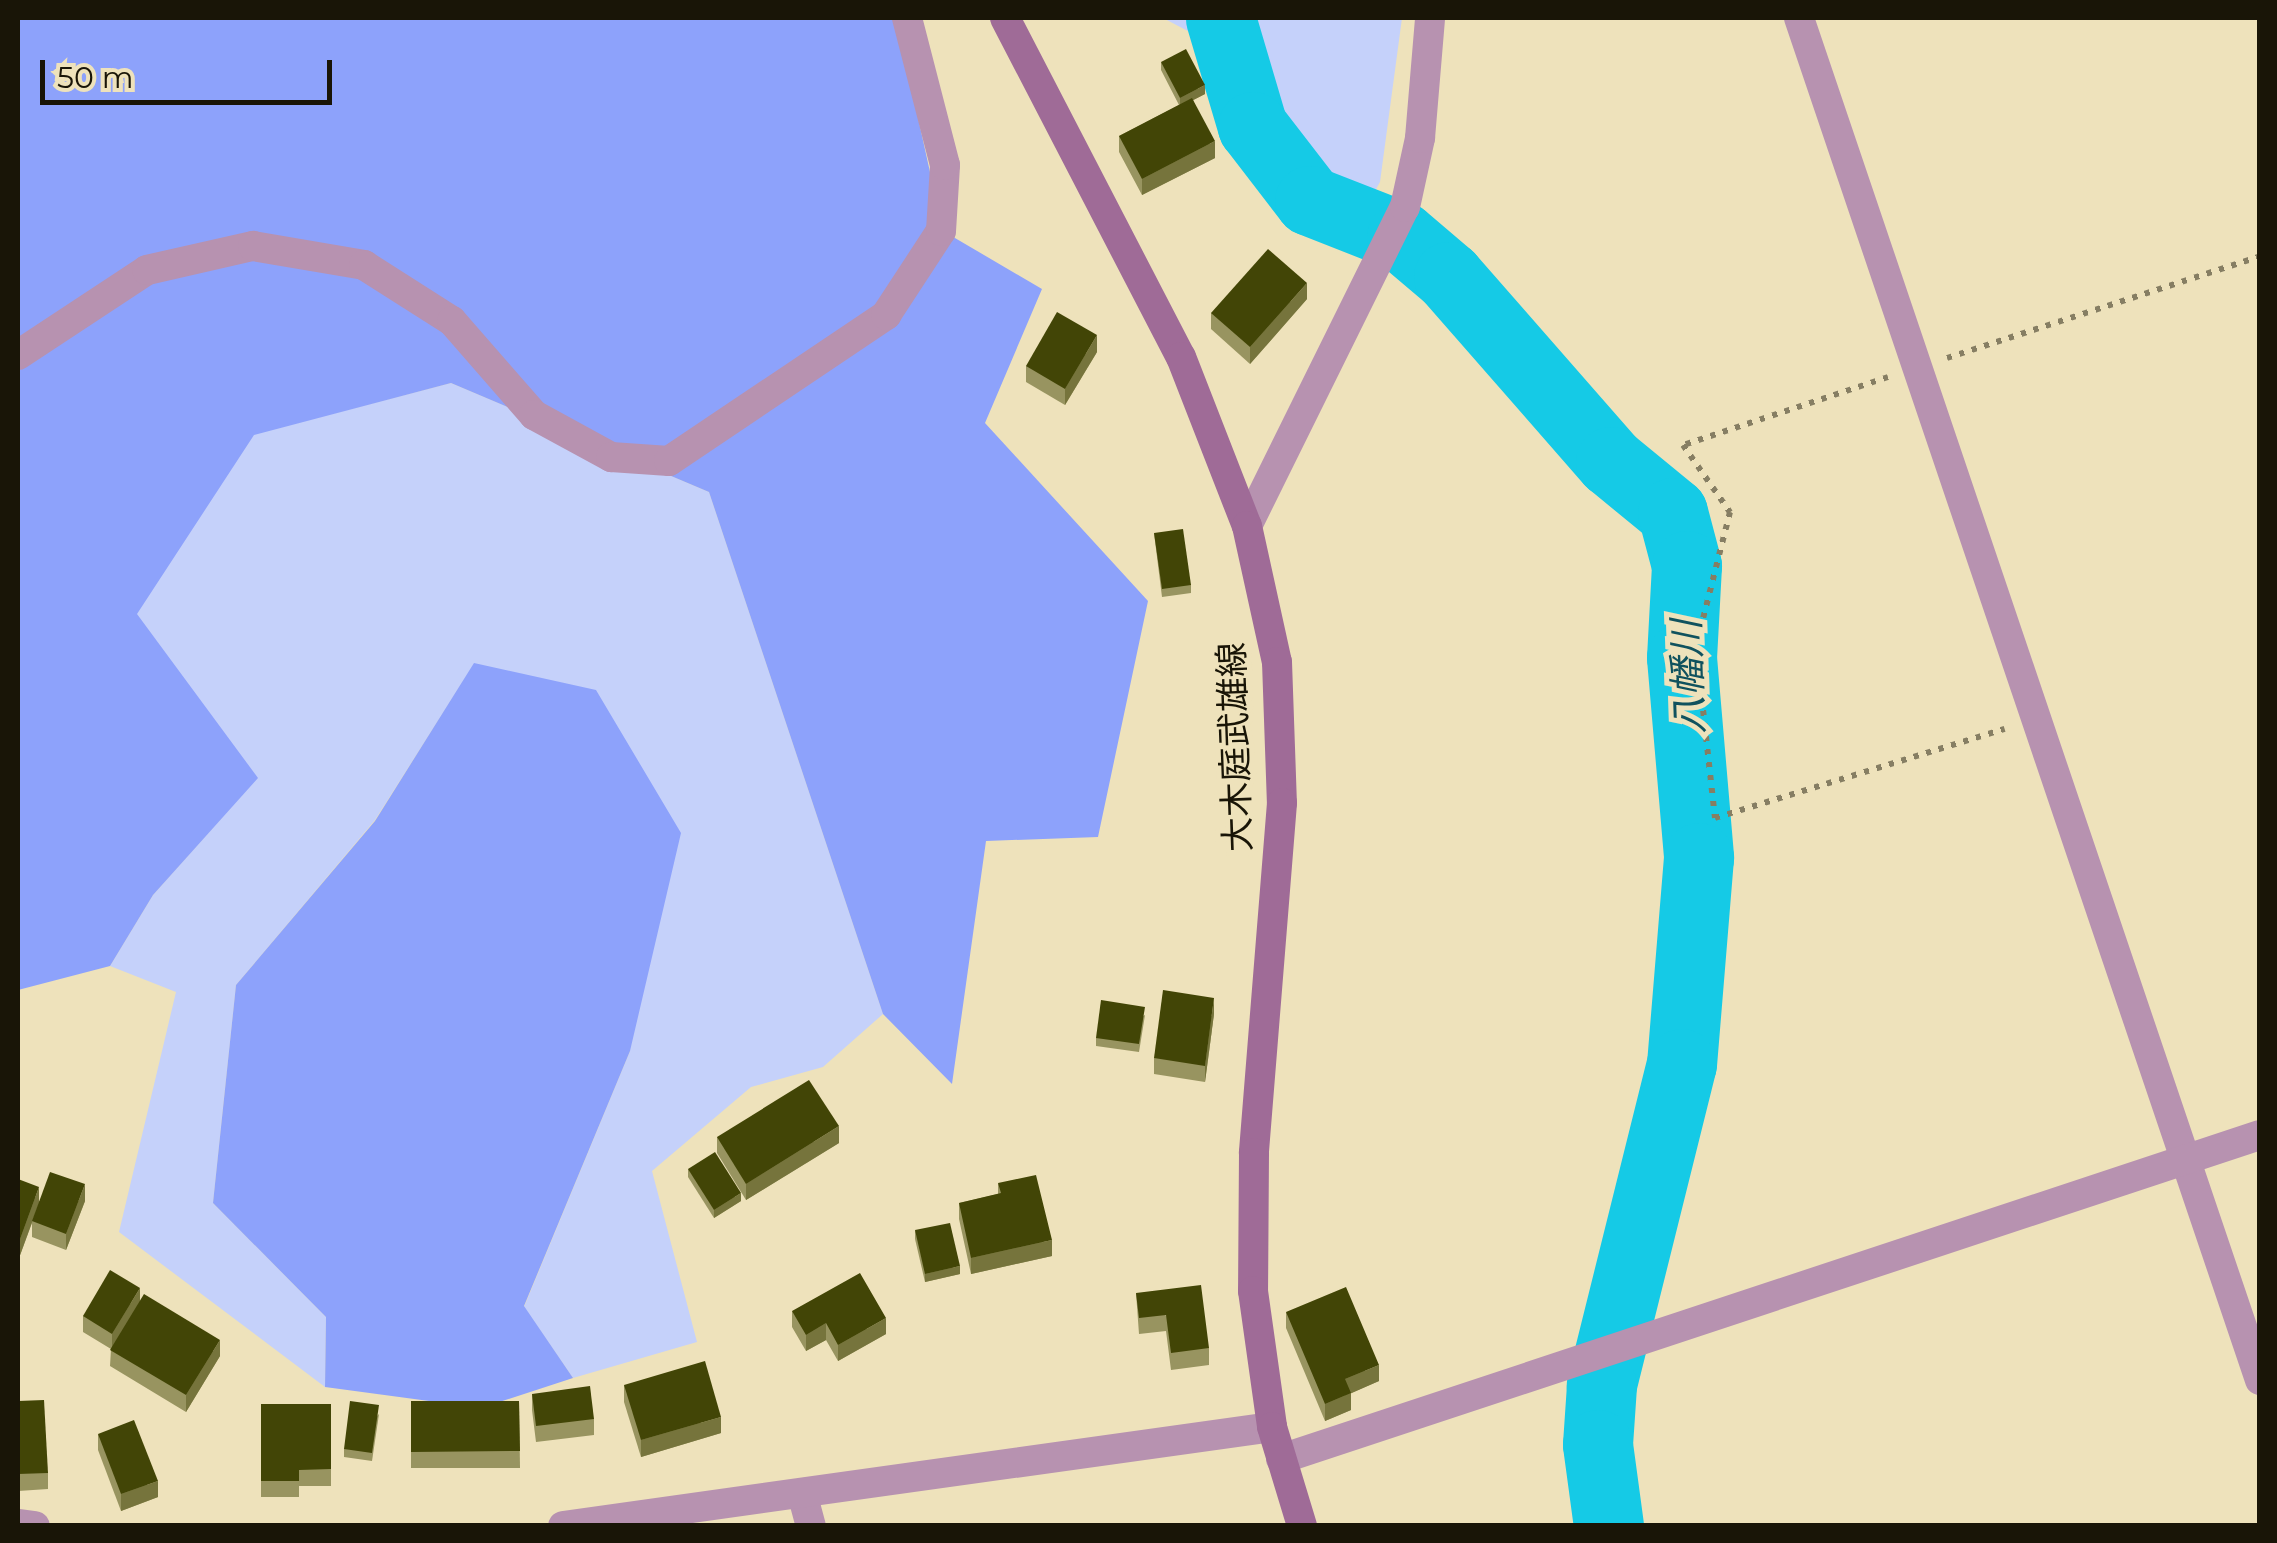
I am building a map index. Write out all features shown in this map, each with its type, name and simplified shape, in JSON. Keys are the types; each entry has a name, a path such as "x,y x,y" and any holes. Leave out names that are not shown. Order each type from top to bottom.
{"main road":[{"name":"大木庭武雄線","path":"1005,18 1181,357 1247,526 1277,662 1282,803 1254,1153 1253,1291 1272,1427 1302,1526"}],"street":[{"path":"18,355 147,270 254,246 364,266 452,321 534,415 610,457 670,460 886,315 941,231 944,165 907,18"},
{"path":"1247,526 1405,207 1420,138 1430,18"},
{"path":"1799,18 2260,1380"},
{"path":"1281,1458 2260,1135"},
{"path":"564,1526 1272,1427"},
{"path":"802,1492 811,1526"},
{"path":"18,1524 35,1526"}],"path":[{"path":"2038,719 1715,818 1696,646 1730,512 1683,444 2260,256"}],"shaded area":[{"path":"18,18 896,18 943,231 1042,289 985,423 1148,601 1098,837 986,841 952,1084 883,1014 709,492 451,383 254,435 137,614 258,778 153,895 110,966 18,990"},
{"path":"1163,18 1402,18 1380,182 1343,248 1289,225 1205,40"},
{"path":"451,383 709,492 883,1014 823,1067 751,1087 652,1171 697,1342 573,1378 524,1307 630,1051 474,664 375,820 236,985 213,1203 326,1317 325,1387 119,1232 176,992 110,966 153,895 257,778 136,614 254,434"},
{"path":"474,663 596,690 681,833 630,1051 524,1306 573,1378 481,1408 325,1387 326,1317 213,1203 236,985 375,821"}],"building":[{"path":"1186,49 1205,85 1180,98 1161,62"},
{"path":"1192,98 1215,141 1142,179 1119,136"},
{"path":"1268,249 1307,283 1250,347 1211,313"},
{"path":"1057,312 1097,335 1065,389 1026,366"},
{"path":"1183,529 1191,585 1162,589 1154,533"},
{"path":"1163,990 1214,998 1205,1066 1154,1058"},
{"path":"1101,1000 1145,1007 1139,1044 1096,1038"},
{"path":"809,1080 839,1126 746,1184 717,1137"},
{"path":"715,1152 741,1193 714,1210 688,1169"},
{"path":"50,1172 85,1184 66,1234 32,1221"},
{"path":"1036,1175 1052,1240 971,1258 959,1203 1001,1193 998,1183"},
{"path":"18,1179 39,1187 19,1242 18,1241"},
{"path":"950,1223 960,1266 925,1274 915,1230"},
{"path":"110,1270 140,1288 112,1334 83,1316"},
{"path":"860,1273 886,1318 838,1345 826,1323 806,1335 792,1311"},
{"path":"1201,1285 1209,1348 1171,1353 1166,1315 1139,1318 1136,1293"},
{"path":"1346,1287 1379,1365 1345,1379 1351,1393 1325,1404 1286,1312"},
{"path":"144,1294 220,1340 186,1395 110,1350"},
{"path":"705,1361 721,1417 641,1440 624,1385"},
{"path":"590,1386 594,1419 536,1426 532,1394"},
{"path":"44,1400 48,1473 18,1474 18,1401"},
{"path":"350,1401 379,1405 372,1453 344,1449"},
{"path":"411,1401 519,1401 520,1451 411,1452"},
{"path":"261,1404 331,1404 331,1469 299,1470 299,1481 261,1481"},
{"path":"134,1420 158,1481 121,1494 98,1434"}],"waterway":[{"name":"八幡川","path":"1221,19 1253,127 1310,201 1402,237 1449,277 1611,462 1673,513 1687,566 1682,658 1699,858 1682,1064 1602,1386 1598,1445 1609,1526"}]}
